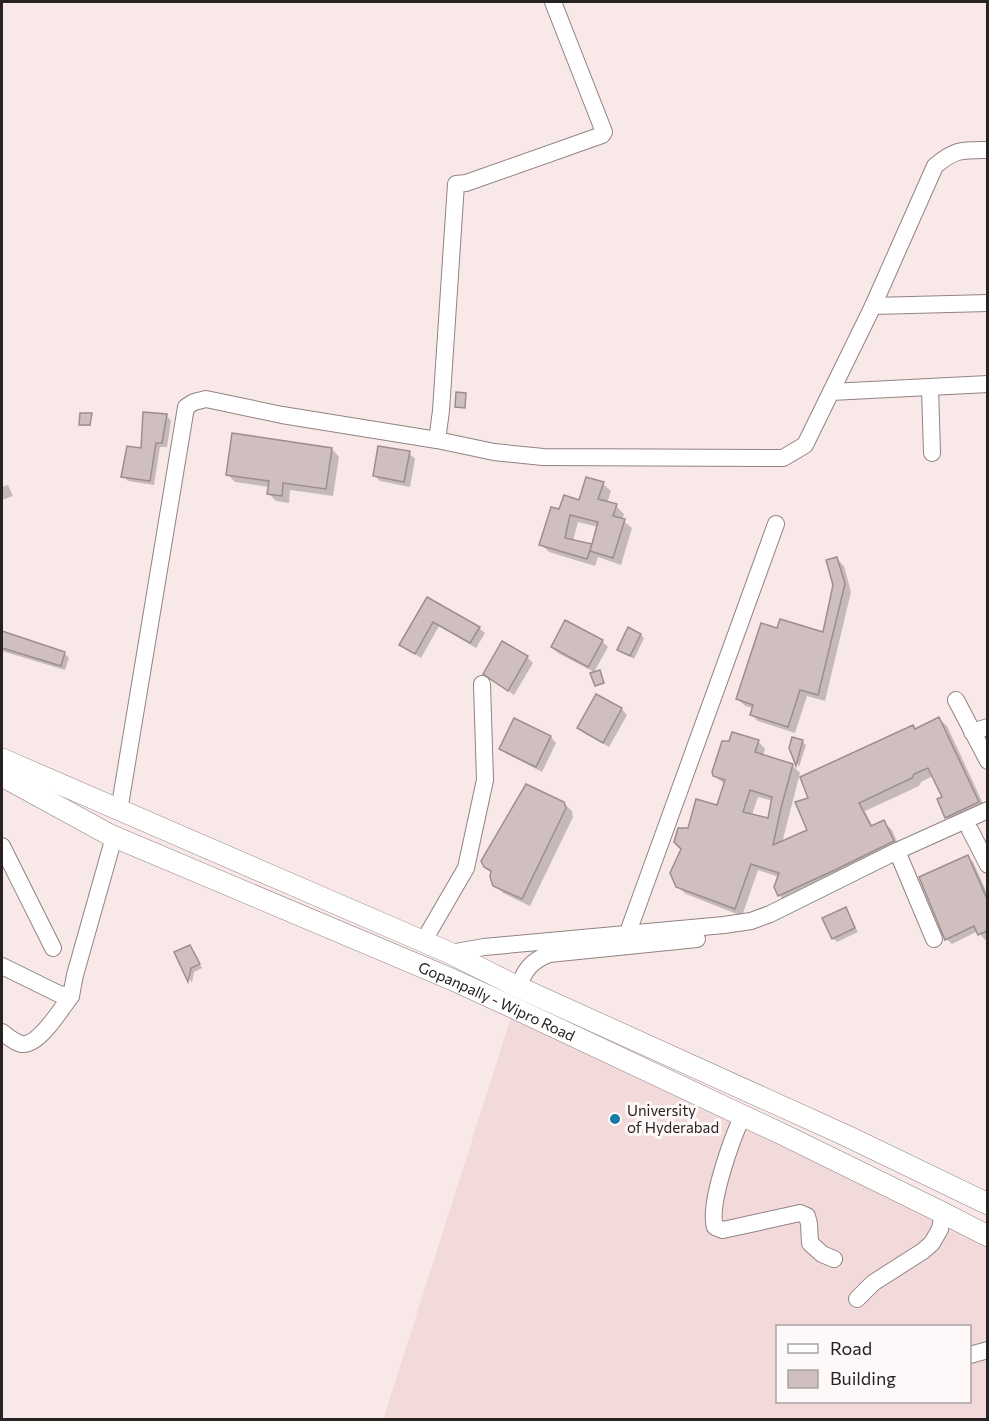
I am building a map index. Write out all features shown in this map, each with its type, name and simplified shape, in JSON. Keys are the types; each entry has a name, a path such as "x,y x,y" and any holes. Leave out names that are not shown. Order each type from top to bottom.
{"main road":[{"name":"Gopanpally - Wipro Road","path":"2,759 450,953 518,987 771,1101 987,1204"},
{"name":"Gopanpally - Wipro Road","path":"2,776 114,837 451,979 782,1134 987,1236"},
{"path":"751,1120 771,1101"},
{"path":"782,1134 793,1112"}],"street":[{"path":"437,440 441,411 456,184 466,183 602,135 604,132 553,2"},
{"path":"119,811 186,407 206,399 282,415 437,440 494,452 543,457 783,458 805,445 873,306 935,166 950,153 987,150"},
{"path":"873,306 987,303"},
{"path":"831,392 987,384"},
{"path":"930,387 932,453"},
{"path":"627,935 776,524"},
{"path":"423,942 466,868 485,780 482,684"},
{"path":"956,700 980,730 987,761"},
{"path":"518,987 528,965 537,958 549,954 632,947 754,931 774,923 987,810"},
{"path":"450,953 484,947 627,935 751,921 900,856 987,822"},
{"path":"970,830 987,865"},
{"path":"2,1032 20,1044 38,1039 71,996 114,837"},
{"path":"2,846 53,948"},
{"path":"900,856 934,939"},
{"path":"2,966 59,994 71,996"},
{"path":"751,1120 732,1140 716,1198 713,1219 715,1227 723,1230 800,1213 807,1216 812,1247 834,1258"},
{"path":"857,1299 873,1283 932,1243 940,1229 944,1213"},
{"path":"971,1354 987,1350"}],"shaded area":[{"name":"University of Hyderabad","path":"514,1008 987,1230 987,1419 383,1420"}],"building":[{"path":"456,392 466,393 465,408 455,407"},
{"path":"143,412 167,414 162,443 156,443 150,481 121,477 127,446 141,448"},
{"path":"80,413 92,413 90,425 79,425"},
{"path":"232,433 332,448 326,489 283,483 282,496 267,494 269,481 226,475"},
{"path":"378,446 410,451 404,482 373,476"},
{"path":"586,477 604,482 598,499 617,504 613,516 625,519 613,558 590,551 592,545 587,559 539,545 551,507 559,509 564,495 579,500","holes":["570,515 598,522 592,544 565,538"]},
{"path":"837,557 845,584 818,695 800,690 788,727 750,715 753,705 736,699 761,623 777,628 780,619 823,632 833,585 826,560"},
{"path":"427,597 480,627 470,643 433,622 415,654 399,645"},
{"path":"565,620 603,640 588,667 551,647"},
{"path":"628,627 641,634 630,656 617,650"},
{"path":"2,631 65,652 61,666 2,648"},
{"path":"502,641 528,656 508,691 483,674"},
{"path":"600,670 604,683 595,686 590,673"},
{"path":"596,694 622,708 603,743 577,728"},
{"path":"939,717 979,802 945,818 937,799 942,797 928,768 859,803 871,826 884,820 894,841 837,869 778,896 774,887 779,873 751,864 735,909 676,887 670,873 681,849 674,842 678,828 688,828 696,799 717,805 725,780 713,776 712,772 722,741 729,741 732,732 759,740 755,752 793,764 773,845 807,830 795,802 808,798 800,777 913,725 915,729","holes":["750,790 772,797 768,818 743,812"]},
{"path":"514,718 551,736 536,767 499,749"},
{"path":"792,737 803,740 796,766 789,748"},
{"path":"526,784 564,802 566,808 522,899 493,886 491,871 484,867 481,861"},
{"path":"968,855 987,899 987,931 978,935 974,926 945,940 919,877"},
{"path":"846,907 855,928 832,939 822,918"},
{"path":"190,945 200,964 191,968 188,982 174,952"}],"place":[{"name":"University of Hyderabad","path":"615,1119"}]}
